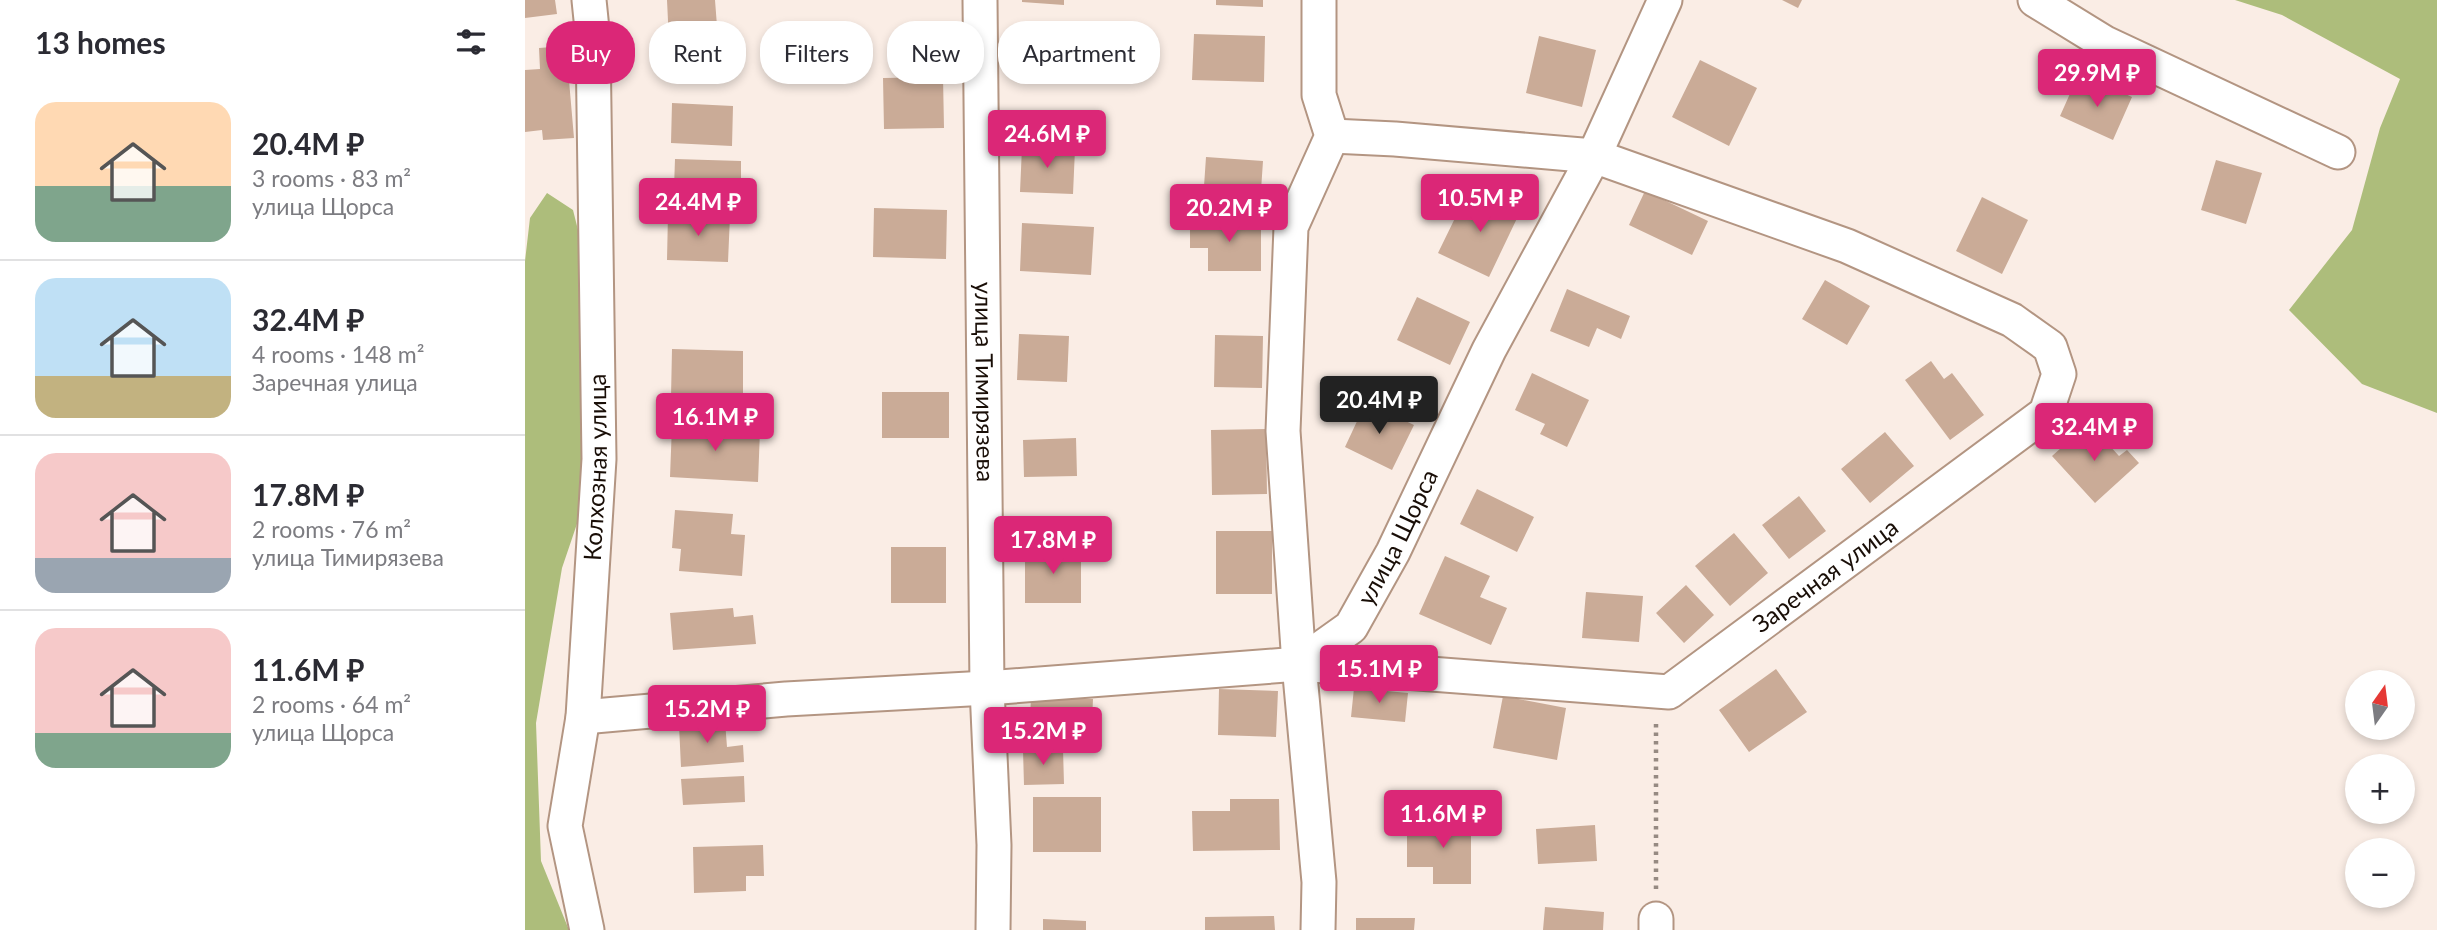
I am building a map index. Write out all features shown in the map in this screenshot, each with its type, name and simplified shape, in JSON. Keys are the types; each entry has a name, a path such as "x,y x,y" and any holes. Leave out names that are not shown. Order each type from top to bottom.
{"street":[{"name":"Колхозная улица","path":"587,930 565,826 583,717 599,458 593,39 589,0"},
{"name":"улица Тимирязева","path":"980,0 987,688 994,845 993,930"},
{"path":"1318,930 1319,882 1299,664 1283,431 1291,227 1332,136 1319,95 1319,0"},
{"name":"улица Щорса","path":"1299,664 1351,627 1393,552 1489,350 1594,156 1665,0"},
{"path":"2035,0 2105,43 2338,152"},
{"name":"Заречная улица","path":"583,717 786,699 987,688 1299,664 1669,692 2046,413 2059,374 2050,347 2012,320 1847,246 1594,156 1332,136"}],"path":[{"path":"1656,691 1656,924"}],"green space":[{"path":"2235,0 2437,0 2437,413 2362,384 2289,310 2352,230 2380,128 2400,79 2282,15"},
{"path":"547,193 573,210 584,254 581,512 562,568 536,723 541,861 569,930 525,930 525,261 530,218"}],"building":[{"path":"525,0 555,0 557,14 525,18"},
{"path":"667,0 715,0 717,21 668,21"},
{"path":"1064,0 1064,5 1022,2"},
{"path":"1216,0 1263,0 1263,7 1216,5"},
{"path":"1782,0 1802,0 1798,8"},
{"path":"1194,34 1265,36 1264,82 1192,80"},
{"path":"1539,36 1596,50 1582,107 1526,93"},
{"path":"546,47 546,84 569,84 574,138 543,140 542,130 525,132 525,70 540,69 539,48"},
{"path":"1700,60 1757,88 1729,146 1672,117"},
{"path":"883,78 887,78 887,84 943,84 944,128 884,129"},
{"path":"2094,80 2132,97 2113,140 2060,116 2073,87 2088,94"},
{"path":"672,103 733,106 732,146 671,143"},
{"path":"1022,147 1075,149 1073,194 1020,192"},
{"path":"1206,157 1263,161 1260,205 1203,201"},
{"path":"675,159 741,161 741,190 674,188"},
{"path":"2216,160 2262,173 2246,224 2201,210"},
{"path":"1474,190 1520,212 1489,277 1438,253 1457,214 1462,217"},
{"path":"1645,191 1708,221 1692,255 1629,225"},
{"path":"1982,197 2028,220 2002,274 1956,251"},
{"path":"874,208 947,210 946,259 873,257"},
{"path":"668,214 730,216 728,262 667,260"},
{"path":"1190,220 1261,220 1261,271 1208,271 1208,248 1190,248"},
{"path":"1022,223 1094,227 1091,275 1020,271"},
{"path":"1825,280 1870,306 1847,345 1802,319"},
{"path":"1567,289 1630,316 1621,339 1597,328 1589,347 1550,331"},
{"path":"1417,297 1470,322 1450,365 1397,340"},
{"path":"1019,334 1069,336 1067,382 1017,380"},
{"path":"1215,335 1263,336 1262,388 1214,387"},
{"path":"672,349 743,351 743,398 671,397"},
{"path":"1931,361 1944,379 1952,373 1984,415 1950,440 1905,380"},
{"path":"1532,373 1589,400 1567,447 1540,434 1545,424 1515,410"},
{"path":"882,392 949,392 949,438 882,438"},
{"path":"1366,402 1414,425 1392,470 1345,447"},
{"path":"2089,423 2119,456 2127,450 2139,463 2095,503 2052,456"},
{"path":"672,425 760,430 758,482 670,477"},
{"path":"1266,429 1267,494 1212,495 1211,430"},
{"path":"1885,432 1914,466 1870,503 1841,469"},
{"path":"1076,438 1077,476 1024,477 1023,440"},
{"path":"1477,489 1534,517 1517,552 1460,524"},
{"path":"1799,496 1826,531 1789,559 1762,525"},
{"path":"675,510 733,514 731,534 745,535 742,576 679,571 681,549 672,548"},
{"path":"1216,531 1272,531 1272,594 1216,594"},
{"path":"1734,533 1768,573 1730,606 1695,566"},
{"path":"891,547 946,547 946,603 891,603"},
{"path":"1025,548 1081,548 1081,603 1025,603"},
{"path":"1445,556 1490,576 1480,597 1507,608 1491,645 1419,614"},
{"path":"1686,585 1714,615 1684,643 1656,613"},
{"path":"1586,592 1643,596 1639,642 1582,638"},
{"path":"733,608 734,617 753,615 756,644 673,650 670,613"},
{"path":"1776,669 1807,712 1749,752 1719,710"},
{"path":"1354,688 1408,693 1405,722 1351,717"},
{"path":"1219,689 1278,691 1276,737 1218,735"},
{"path":"1503,696 1566,708 1557,760 1493,748"},
{"path":"1031,697 1093,699 1091,743 1029,741"},
{"path":"725,721 727,747 743,745 744,762 681,767 679,725"},
{"path":"1063,749 1064,784 1024,785 1023,750"},
{"path":"744,776 745,802 683,805 681,779"},
{"path":"1033,797 1101,797 1101,852 1033,852"},
{"path":"1230,799 1279,799 1280,850 1193,851 1192,811 1230,811"},
{"path":"1432,818 1471,818 1471,884 1433,884 1433,867 1407,867 1407,828 1432,829"},
{"path":"1595,825 1597,861 1538,864 1536,829"},
{"path":"763,845 764,876 746,876 746,891 694,893 693,847"},
{"path":"1545,907 1604,912 1603,930 1543,930"},
{"path":"1274,916 1275,930 1205,930 1205,917"},
{"path":"1356,918 1415,918 1414,930 1356,930"},
{"path":"1043,919 1086,921 1086,930 1043,930"}]}
